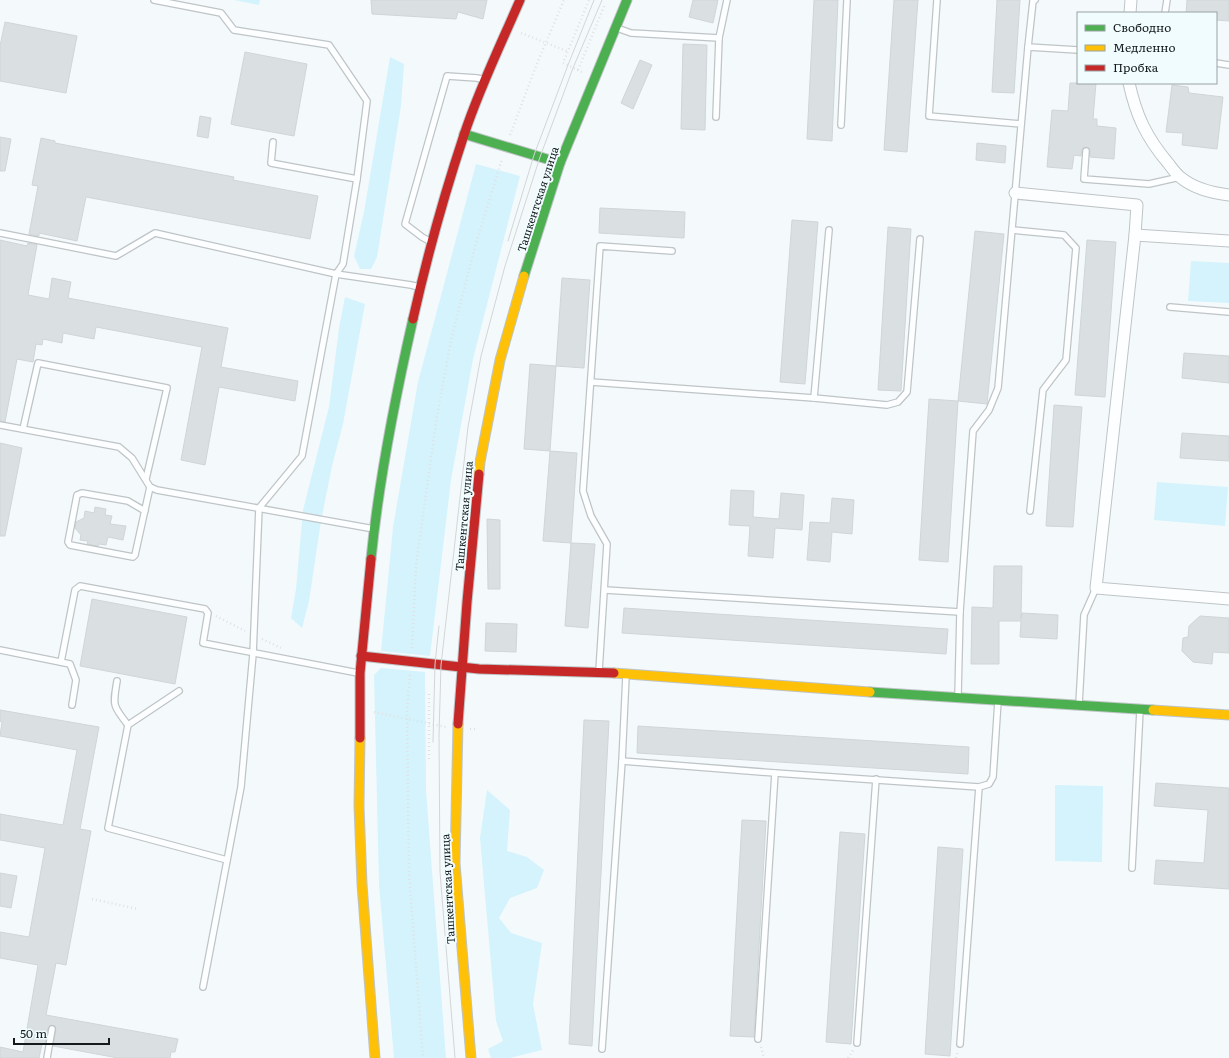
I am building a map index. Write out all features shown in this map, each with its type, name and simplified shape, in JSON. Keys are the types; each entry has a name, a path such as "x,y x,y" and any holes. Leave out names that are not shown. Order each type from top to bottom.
{"main road":[{"path":"374,1058 362,884 359,806 360,673 374,529 395,397 432,242 464,134 485,80 520,0"},
{"name":"Ташкентская улица","path":"470,1058 455,863 458,729 480,462 500,360 518,295 560,163 627,0"},
{"path":"464,134 560,163"},
{"path":"361,656 479,669 599,672 1229,716"}],"street":[{"path":"1130,12 1132,0"},
{"path":"1129,84 1133,101 1143,128 1163,158 1180,177 1198,188 1229,195"},
{"path":"1015,193 1137,205 1135,235 1096,588 1229,599"},
{"path":"1135,235 1229,241"}],"lane":[{"path":"154,0 221,13 234,30 329,45 367,101 343,264 336,274 302,456 259,508 253,654 241,787 203,987"},
{"path":"716,117 719,38 727,0"},
{"path":"841,125 847,0"},
{"path":"937,0 929,116 1021,124"},
{"path":"958,698 960,612 973,431 989,410 998,388 1028,47 1033,1 1035,0"},
{"path":"1165,12 1167,0"},
{"path":"615,27 631,33 719,38"},
{"path":"1028,47 1077,50"},
{"path":"1217,63 1229,65"},
{"path":"432,242 422,237 405,224 447,76 485,80"},
{"path":"273,142 271,163 356,179"},
{"path":"1086,151 1084,179 1149,184 1180,177"},
{"path":"814,398 829,230"},
{"path":"1012,230 1064,235 1076,248 1066,360 1043,390 1030,510"},
{"path":"0,233 116,256 155,233 336,274 411,285 420,288"},
{"path":"591,382 814,398 886,405 898,402 907,392 920,239"},
{"path":"599,672 608,544 591,516 583,491 600,246 672,251"},
{"path":"1170,307 1229,312"},
{"path":"23,429 38,363 167,388 146,479"},
{"path":"0,425 119,447 132,458 146,479 150,487 145,511 135,555 133,557 70,545 68,542 77,495 82,493 128,500 145,511"},
{"path":"150,487 171,494 374,529"},
{"path":"61,662 75,590 80,586 205,609 208,613 203,644 360,673"},
{"path":"1079,706 1084,615 1096,588"},
{"path":"605,590 960,612"},
{"path":"0,650 70,664 76,680 72,706"},
{"path":"602,1048 622,760 626,674"},
{"path":"117,681 113,702 119,713 128,724"},
{"path":"179,690 128,724 108,828 227,860"},
{"path":"622,760 775,773 979,786 989,784 993,777 998,701"},
{"path":"1132,868 1140,710"},
{"path":"758,1038 775,773"},
{"path":"857,1043 876,779"},
{"path":"960,1044 979,786"},
{"path":"47,1058 52,1029"}],"path":[{"path":"423,1058 409,874 407,718 416,565 437,416 451,340 474,250 506,147 538,61 564,0"},
{"path":"589,0 569,52 563,63 578,70 605,4"},
{"path":"508,28 569,52"},
{"path":"211,614 287,651"},
{"path":"429,759 430,691"},
{"path":"374,712 449,727"},
{"path":"92,899 138,909"}],"shaded area":[{"path":"234,0 260,0 259,5"},
{"path":"390,57 404,64 401,106 377,257 371,269 360,269 354,256 364,212"},
{"path":"476,164 520,176 473,359 451,480 430,656 381,651 393,527 418,382"},
{"path":"1191,261 1229,263 1229,303 1188,301"},
{"path":"345,297 365,304 343,424 332,466 321,521 309,601 302,628 291,618 296,589 303,510 329,407 339,328"},
{"path":"1157,482 1228,487 1225,526 1154,520"},
{"path":"381,668 425,672 426,790 446,1058 394,1058 379,885 374,675"},
{"path":"1055,785 1103,786 1102,862 1055,861"},
{"path":"487,790 510,810 507,851 527,857 544,870 537,888 510,898 499,918 511,933 542,943 533,1004 542,1050 510,1058 491,1058 488,1049 503,1041 496,1021 480,838"}],"building":[{"path":"371,0 487,0 483,19 458,12 456,19 372,14"},
{"path":"693,0 718,0 713,23 689,17"},
{"path":"814,0 838,0 832,141 807,139"},
{"path":"894,0 918,0 907,152 884,150"},
{"path":"997,0 1020,0 1014,93 992,92"},
{"path":"1187,0 1229,0 1229,21 1217,20 1217,12 1186,12"},
{"path":"5,22 77,36 66,93 0,81 0,46"},
{"path":"683,44 707,45 705,130 681,129"},
{"path":"245,52 307,64 294,136 231,124"},
{"path":"640,60 652,65 633,109 621,103"},
{"path":"1070,83 1096,84 1093,119 1097,119 1097,126 1116,128 1114,159 1090,157 1090,150 1086,147 1082,149 1081,156 1074,155 1072,169 1047,167 1052,110 1068,111"},
{"path":"1172,85 1188,87 1189,93 1223,97 1217,149 1182,145 1183,133 1166,132"},
{"path":"200,116 211,118 208,138 197,136"},
{"path":"0,137 11,139 5,171 0,171"},
{"path":"41,138 55,141 55,143 234,177 233,180 318,196 310,239 86,197 77,241 39,233 39,236 29,234 38,186 32,185"},
{"path":"977,143 1006,146 1005,163 976,160"},
{"path":"600,208 685,212 684,238 599,233"},
{"path":"792,220 818,222 805,384 780,382"},
{"path":"888,227 911,229 901,391 878,390"},
{"path":"975,231 1004,234 987,404 958,401"},
{"path":"0,240 27,246 28,243 37,245 28,295 49,299 52,278 71,282 68,298 228,328 221,367 298,381 295,401 219,387 205,465 181,460 202,347 96,327 94,339 63,333 62,343 43,339 42,345 36,344 33,362 17,359 5,422 0,421"},
{"path":"1087,240 1116,242 1105,397 1075,395"},
{"path":"562,278 590,280 584,368 556,366"},
{"path":"1184,353 1229,356 1229,383 1182,378"},
{"path":"530,364 556,366 550,451 524,449"},
{"path":"929,399 958,401 948,562 919,560"},
{"path":"1054,405 1082,407 1073,527 1046,526"},
{"path":"1182,433 1229,436 1229,461 1180,458"},
{"path":"0,443 22,448 5,536 0,536"},
{"path":"550,451 577,453 571,543 543,541"},
{"path":"731,490 754,491 753,517 779,519 781,493 804,495 802,530 775,528 773,558 748,556 750,526 729,525"},
{"path":"832,498 854,500 852,534 832,532 830,562 807,560 810,522 830,523"},
{"path":"95,507 106,509 105,515 112,516 110,524 126,526 123,540 108,537 106,545 99,544 98,546 87,544 88,541 80,540 81,535 75,528 76,522 84,518 85,511 94,513"},
{"path":"487,519 500,520 500,589 488,589"},
{"path":"571,543 595,544 588,628 565,626"},
{"path":"994,566 1022,566 1021,619 1022,613 1058,615 1057,639 1020,637 1021,621 999,621 999,664 971,664 972,607 993,608"},
{"path":"92,599 187,617 175,684 80,666"},
{"path":"624,608 948,629 946,654 622,633"},
{"path":"1200,616 1229,618 1229,653 1213,652 1212,664 1193,662 1182,651 1183,638 1188,637 1189,626"},
{"path":"486,623 517,624 516,652 485,651"},
{"path":"0,710 99,727 80,829 91,831 66,965 56,963 46,1015 178,1039 175,1052 171,1052 170,1058 118,1058 53,1046 56,1029 55,1026 52,1025 48,1028 45,1044 42,1044 39,1058 0,1058 0,1047 23,1052 38,965 0,958 0,932 29,937 45,848 0,840 0,814 63,825 77,750 0,736 2,722 0,721"},
{"path":"584,720 609,721 592,1046 569,1044"},
{"path":"638,726 969,747 968,774 637,753"},
{"path":"1156,783 1229,788 1229,889 1154,884 1156,860 1204,863 1208,810 1154,806"},
{"path":"742,820 766,821 754,1037 730,1036"},
{"path":"840,832 865,834 851,1044 826,1042"},
{"path":"938,847 963,849 950,1056 925,1054"},
{"path":"0,873 17,876 11,908 0,906"}],"tram line":[{"path":"508,241 534,155 594,0"},
{"path":"455,1058 440,872 439,735 441,665 468,427 481,356 505,266 540,157 573,68 602,0"},
{"path":"433,742 435,664 439,626"}],"traffic: fast":[{"path":"524,276 560,163 627,0"},
{"path":"464,134 560,163"},
{"path":"371,559 378,498 388,438 413,319"},
{"path":"870,692 1153,710"}],"traffic: slow":[{"path":"479,474 500,360 524,276"},
{"path":"614,673 870,692"},
{"path":"1153,710 1229,715"},
{"path":"458,724 455,863 471,1058"},
{"path":"360,738 359,806 362,884 375,1058"}],"traffic: jam":[{"path":"413,319 436,226 464,135 483,84 520,0"},
{"path":"458,724 467,602 479,474"},
{"path":"360,738 360,673 371,559"},
{"path":"361,656 479,669 614,673"}]}
